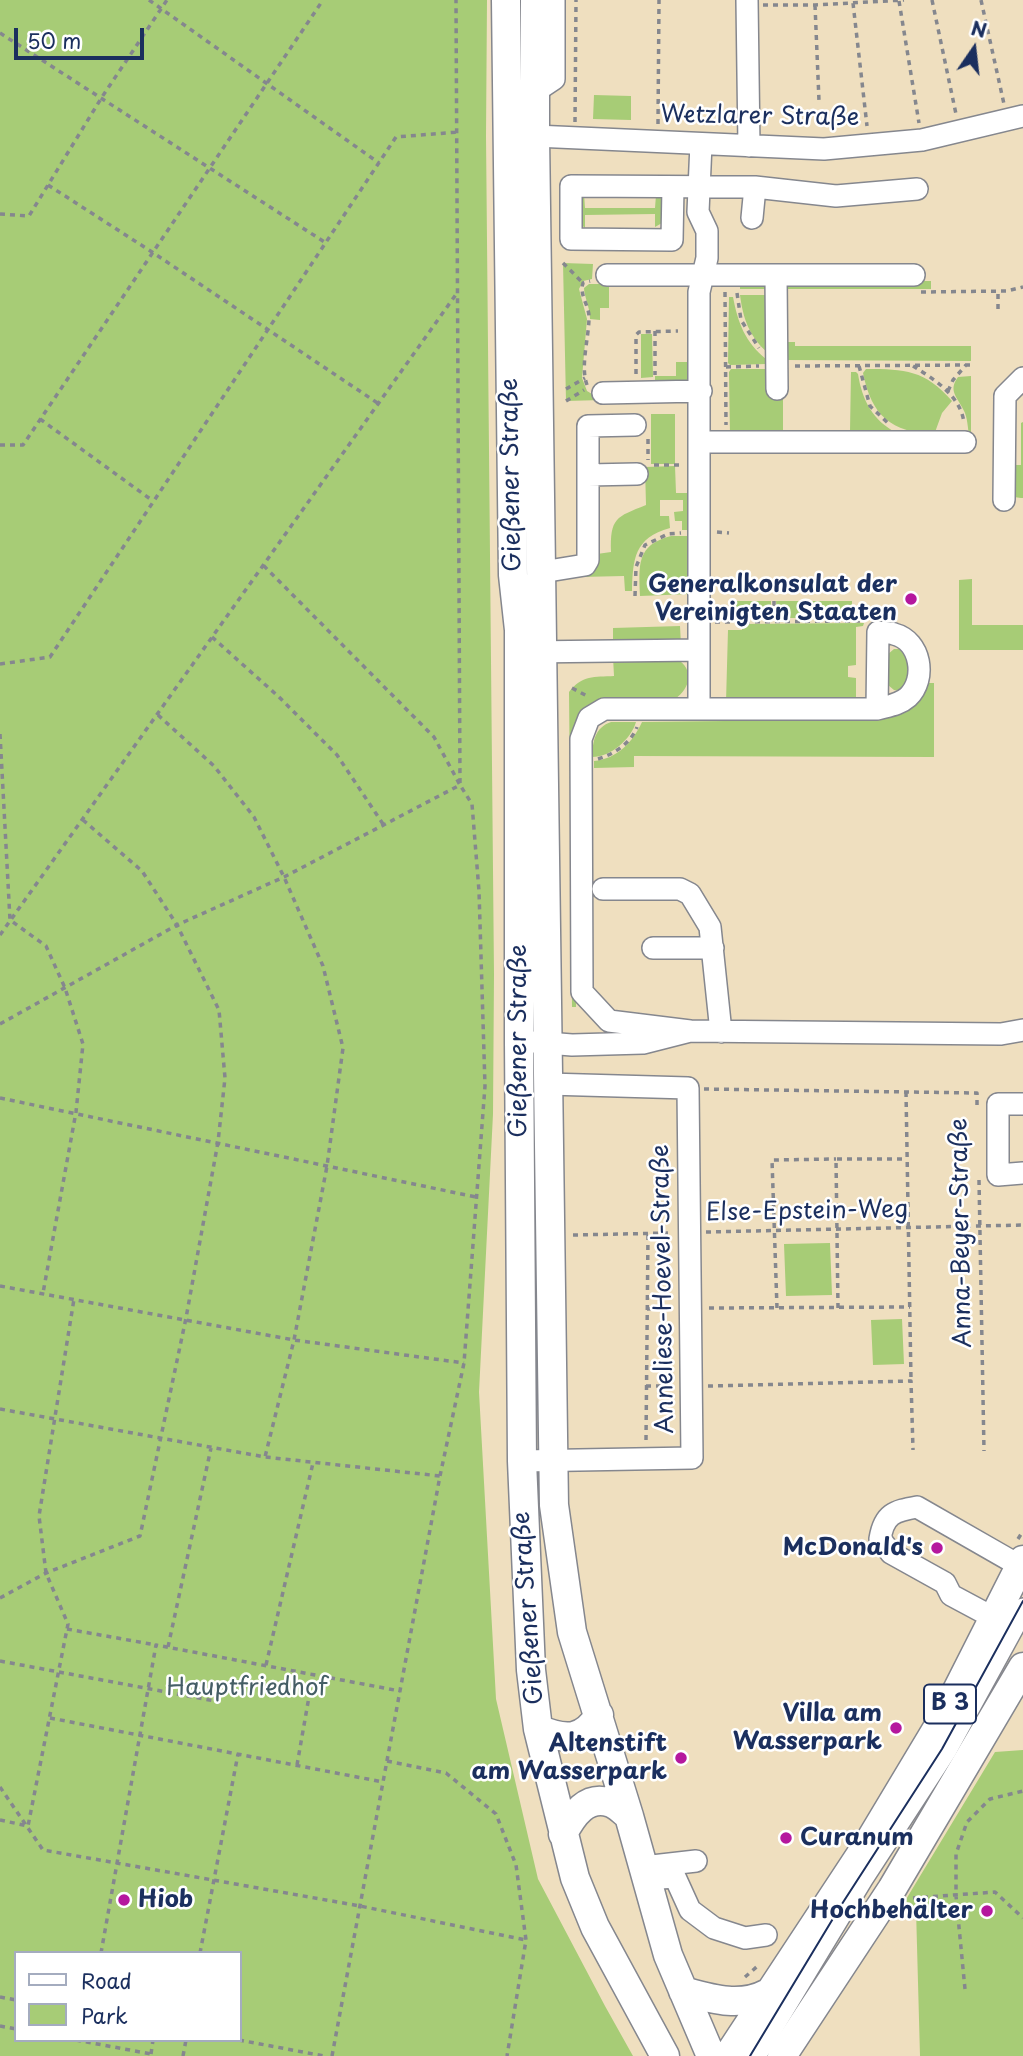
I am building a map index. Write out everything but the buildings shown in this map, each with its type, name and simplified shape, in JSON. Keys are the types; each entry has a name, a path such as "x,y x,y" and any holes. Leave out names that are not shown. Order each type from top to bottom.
{"main road":[{"name":"Gießener Straße","path":"506,0 513,575 519,630 531,652 548,1042 554,1505 572,1632 599,1715 668,1955 711,2056"},
{"name":"Gießener Straße","path":"535,0 542,572 531,652 519,1042 522,1461 531,1670 538,1729 575,1878 595,1927 665,2056"},
{"name":"B 3","path":"728,2056 869,1842 940,1722 1021,1563"},
{"name":"B 3","path":"782,2056 892,1889 1023,1667"},
{"path":"538,1729 554,1736 570,1737 593,1726 599,1715"},
{"path":"563,1834 572,1815 584,1806 598,1802 611,1803 629,1816"},
{"path":"683,1991 729,2002 755,2000 768,1993"}],"street":[{"path":"536,91 554,79 554,0"},
{"path":"747,2 748,146"},
{"name":"Wetzlarer Straße","path":"535,136 824,149 922,140 1015,118"},
{"path":"699,709 699,292 707,258 706,231 698,212 701,144"},
{"path":"673,187 672,240 571,239 571,186 755,187 836,196 917,189"},
{"path":"752,218 755,187"},
{"path":"607,275 702,276 731,284 776,276 914,275"},
{"path":"776,276 777,389"},
{"path":"1004,500 1005,396 1023,378"},
{"path":"596,390 701,391"},
{"path":"542,572 585,565 588,560 588,426 641,427"},
{"path":"700,442 965,436"},
{"path":"588,475 637,474"},
{"path":"531,652 699,650"},
{"path":"877,709 604,709 589,718 581,739 582,992 609,1021 690,1031 1001,1034 1023,1030"},
{"path":"603,889 680,889 690,894 710,927 721,1032"},
{"path":"653,948 713,948"},
{"path":"519,1042 572,1045 643,1043 690,1031"},
{"path":"548,1084 688,1088"},
{"name":"Anneliese-Hoevel-Straße","path":"522,1461 692,1458 688,1088"},
{"path":"1023,1104 998,1104 998,1175 1023,1173"},
{"path":"994,1618 951,1595 945,1583 891,1553 880,1539 883,1526 894,1511 917,1507 1021,1563"},
{"path":"755,2056 862,1879 939,1762 1023,1609"},
{"path":"644,1873 696,1861"},
{"path":"644,1873 675,1877 690,1910 714,1928 745,1938 766,1935"}],"path":[{"path":"149,0 379,164"},
{"path":"0,214 29,216 102,97 167,0"},
{"path":"0,445 23,445 323,0"},
{"path":"456,0 460,785"},
{"path":"575,138 576,0"},
{"path":"658,142 659,0"},
{"path":"747,2 815,5 901,0 922,140"},
{"path":"932,0 957,117"},
{"path":"981,0 1015,118"},
{"path":"853,3 869,145"},
{"path":"815,5 819,101"},
{"path":"0,33 326,243"},
{"path":"0,664 50,657 396,136 458,132"},
{"path":"48,185 379,404"},
{"path":"563,263 583,284"},
{"path":"583,284 607,275"},
{"path":"566,401 596,390 585,378 589,315 581,289 583,284"},
{"path":"731,284 746,330 753,342 777,366"},
{"path":"726,442 726,367 731,284"},
{"path":"0,935 458,291"},
{"path":"998,292 998,309"},
{"path":"654,331 655,375 664,375"},
{"path":"636,392 636,335 639,332 678,331"},
{"path":"726,367 969,365 953,380 947,391"},
{"path":"859,366 870,406 895,429"},
{"path":"912,366 947,391 963,416 965,436"},
{"path":"566,389 585,378"},
{"path":"40,419 153,501"},
{"path":"641,427 648,465 700,465"},
{"path":"635,596 636,567 645,544 668,534 729,533"},
{"path":"263,565 434,737 472,804 479,891 485,1086 464,1363 440,1476 332,2056"},
{"path":"774,601 774,621"},
{"path":"699,622 868,621"},
{"path":"212,637 337,755 383,824"},
{"path":"158,715 214,766 254,817 285,877 323,966 343,1048 327,1166 294,1340 265,1457"},
{"path":"589,759 603,758 620,748 634,734 640,719"},
{"path":"0,734 3,863 10,920 46,946 65,988 83,1044 76,1112 44,1293"},
{"path":"0,1024 177,925 285,877 460,785"},
{"path":"0,1598 46,1573 140,1536 186,1318 218,1142 225,1078 219,1010 177,925 142,871 83,820"},
{"name":"Anna-Beyer-Straße","path":"688,1088 977,1093 977,1106"},
{"path":"906,1092 913,1450"},
{"path":"0,1098 476,1197"},
{"path":"777,1308 772,1160 907,1158"},
{"path":"836,1159 838,1308"},
{"name":"Anna-Beyer-Straße","path":"979,1173 984,1451"},
{"name":"Else-Epstein-Weg","path":"550,1235 1023,1225"},
{"path":"646,1459 648,1233"},
{"path":"0,1286 186,1318 294,1340 464,1363"},
{"path":"27,1826 68,1629 46,1573 39,1516 74,1299"},
{"path":"647,1309 910,1307"},
{"path":"646,1387 911,1381"},
{"path":"0,1409 265,1457 440,1476"},
{"path":"168,1647 211,1448"},
{"path":"266,1665 313,1463"},
{"path":"68,1629 400,1691"},
{"path":"101,1951 156,1645"},
{"path":"0,1661 220,1702"},
{"path":"297,1765 313,1674"},
{"path":"50,1718 383,1782"},
{"path":"200,1951 238,1754"},
{"path":"387,1761 446,1773 496,1814 516,1865 526,1940 507,2056"},
{"path":"0,1787 43,1850 360,1906 526,1940"},
{"path":"965,1989 956,1896 957,1854 967,1822 990,1799 1023,1791"},
{"path":"0,1820 27,1826"},
{"path":"892,1889 908,1898 995,1892 1023,1918"},
{"path":"741,1981 765,1960"},
{"path":"242,2041 324,2056"},
{"path":"86,2042 151,2055"}],"green space":[{"name":"Hauptfriedhof","path":"0,0 487,0 494,974 493,1114 479,1392 496,1699 538,1879 633,2056 0,2056"},
{"path":"594,95 631,96 631,120 593,119"},
{"path":"584,194 585,208 655,208 656,195 662,197 662,223 655,227 655,214 585,215 585,228 578,222 578,198"},
{"path":"563,263 593,264 592,279 583,281 579,289 587,319 582,378 587,391 602,400 566,401"},
{"path":"740,281 931,281 931,289 740,289"},
{"path":"589,284 609,284 609,308 600,308 600,320 590,319 584,288"},
{"path":"740,295 771,295 767,352 748,326"},
{"path":"729,297 733,297 744,331 753,346 766,359 766,364 728,363"},
{"path":"641,334 652,334 653,377 641,378"},
{"path":"785,342 795,342 795,346 971,346 971,361 785,360"},
{"path":"676,362 690,362 688,381 655,384 655,376 676,376"},
{"path":"731,369 773,369 783,395 783,434 730,435"},
{"path":"866,369 914,373 942,391 952,401 942,413 934,435 906,430 886,419 872,401 863,373"},
{"path":"851,372 858,374 862,392 875,416 897,433 866,437 866,431 850,431"},
{"path":"971,376 970,441 966,416 955,395 954,387 958,377"},
{"path":"651,414 675,414 675,464 651,464"},
{"path":"1023,422 1021,498 1007,496 1007,465 1021,465"},
{"path":"675,466 676,493 691,493 691,530 682,530 682,521 675,521 674,512 683,511 683,500 660,500 660,516 669,516 670,528 658,532 642,544 633,569 632,591 625,591 624,576 580,577 585,575 597,554 611,552 612,532 617,520 646,505 645,467"},
{"path":"671,536 690,536 691,594 640,596 642,558 651,545"},
{"path":"972,579 972,625 1023,625 1023,650 959,650 959,580"},
{"path":"729,601 771,601 771,618 729,618"},
{"path":"776,601 852,601 852,611 829,612 829,618 777,618"},
{"path":"864,623 863,626 856,627 856,665 848,666 848,677 856,678 856,701 726,702 728,630 742,630 742,624"},
{"path":"680,626 681,645 645,645 645,639 613,640 613,628"},
{"path":"894,649 907,655 907,685 900,691 888,685 887,655"},
{"path":"613,657 677,659 686,668 688,679 684,690 675,699 609,700 573,732 576,1007 572,1007 569,692 584,680 614,676"},
{"path":"927,683 934,683 934,757 634,756 634,767 594,768 594,761 610,757 623,748 642,722 725,721 726,714 860,715"},
{"path":"611,722 636,722 630,735 619,746 606,754 592,757 598,732"},
{"path":"830,1243 832,1295 786,1296 784,1244"},
{"path":"902,1319 904,1364 873,1365 871,1320"},
{"path":"1023,1750 1023,2056 920,2056 916,1909 905,1901 995,1752"}],"tram line":[{"path":"750,2056 840,1907 942,1749 1023,1601"}],"place":[{"name":"Generalkonsulat der Vereinigten Staaten","path":"911,599"},
{"name":"McDonald's","path":"937,1548"},
{"name":"Villa am Wasserpark","path":"896,1728"},
{"name":"Altenstift am Wasserpark","path":"681,1758"},
{"name":"Curanum","path":"786,1838"},
{"name":"Hiob","path":"124,1900"},
{"name":"Hochbehälter","path":"987,1911"}]}
